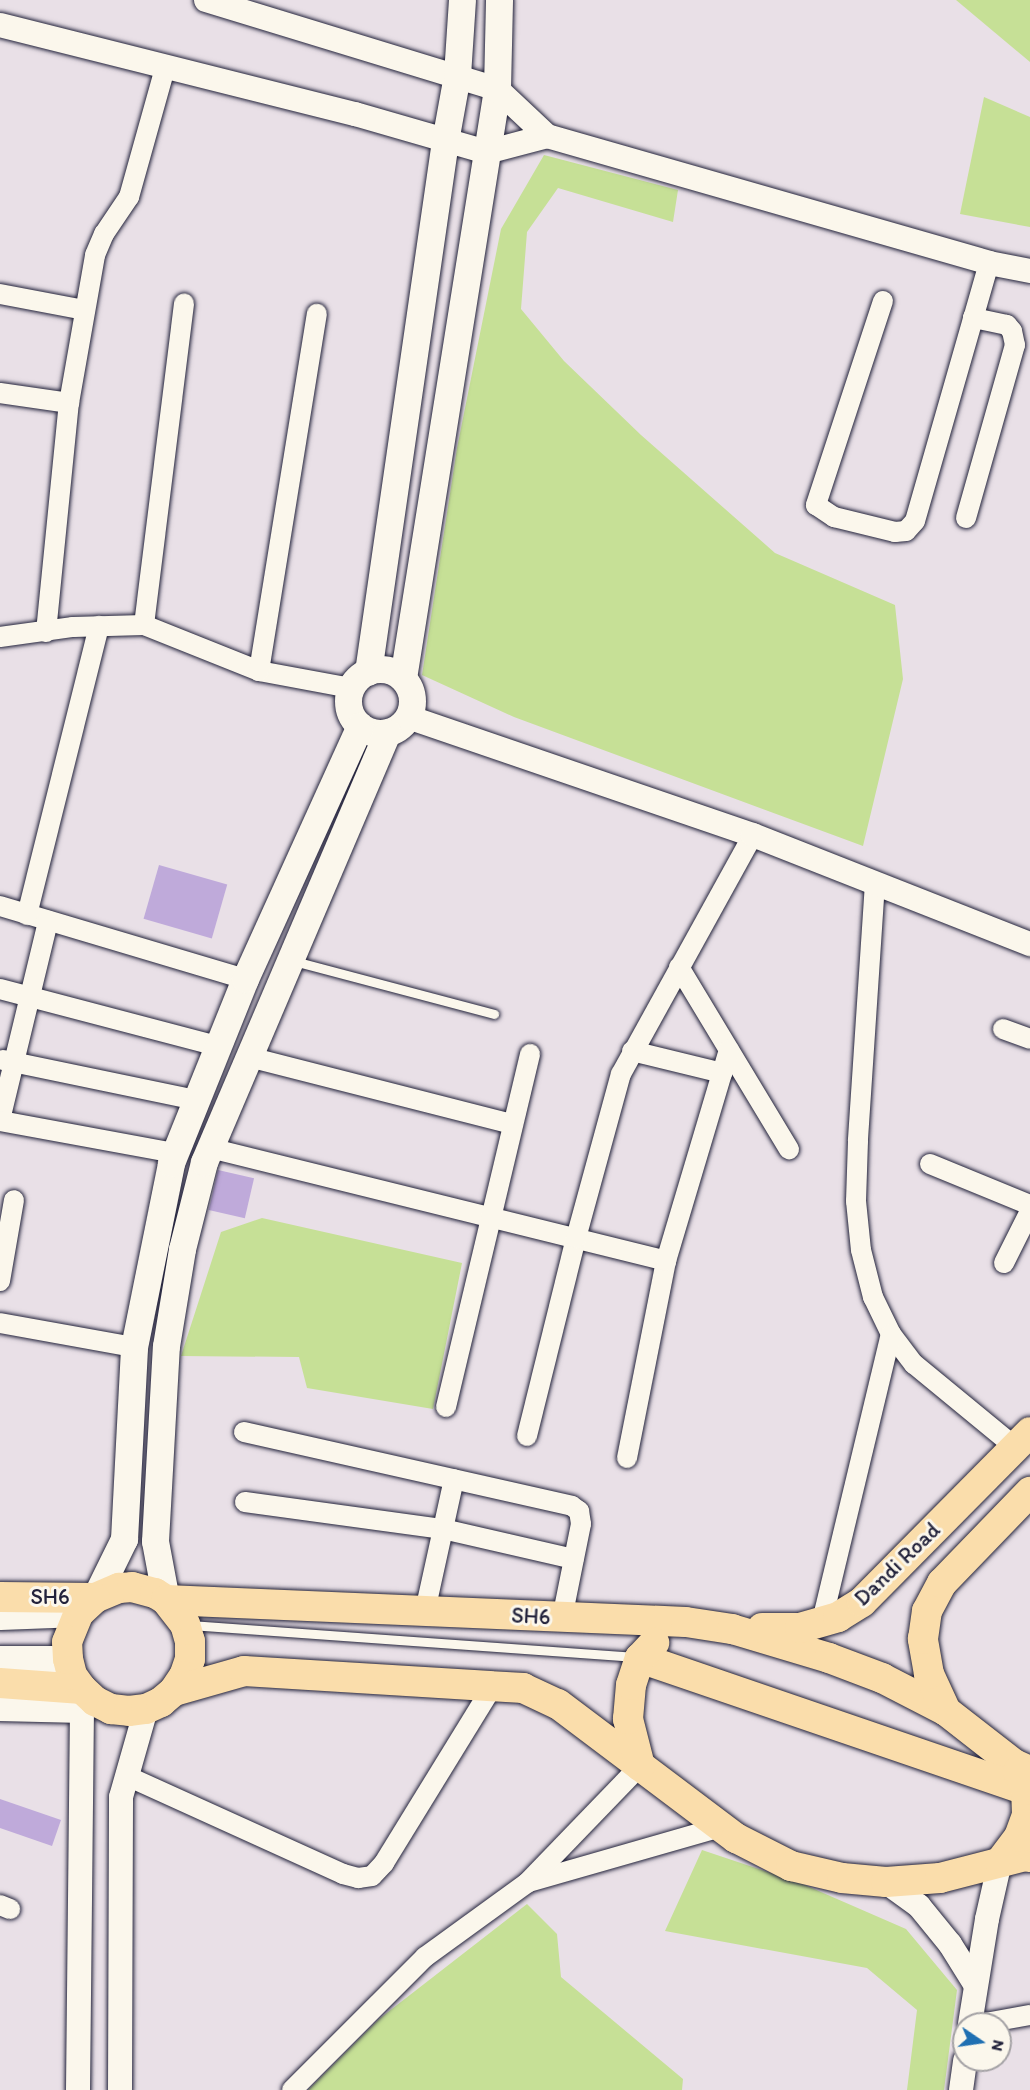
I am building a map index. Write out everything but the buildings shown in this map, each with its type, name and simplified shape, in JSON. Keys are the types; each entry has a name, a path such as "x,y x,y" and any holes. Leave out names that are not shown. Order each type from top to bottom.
{"main road":[{"path":"398,725 369,732 360,726 349,708 359,680 457,75 462,0"},
{"path":"0,1683 95,1701 111,1709 129,1711 146,1709 161,1702 174,1691 184,1676 190,1659 190,1641 185,1624 166,1599 155,1540 166,1346 182,1250 210,1148 291,961 412,696 403,678 497,89 499,0"},
{"path":"359,680 385,669 403,678"},
{"path":"82,1700 72,1675 67,1642 124,1539 134,1347 174,1154 245,979 360,726"},
{"name":"Dandi Road","path":"732,1629 800,1628 838,1617 862,1602 1022,1440"},
{"name":"Dandi Road","path":"946,1711 929,1674 923,1639 927,1611 942,1583 1030,1492"},
{"name":"SH6","path":"0,1597 87,1605 119,1588 132,1587 150,1591 166,1599 686,1622 732,1629 829,1658 871,1674 946,1711 1025,1779"},
{"path":"0,1616 87,1605"},
{"path":"640,1766 628,1719 631,1685 640,1658 652,1644 686,1622"},
{"path":"174,1691 244,1671 523,1688 558,1704 736,1838 791,1866 842,1878 886,1882 939,1878 1018,1858 1019,1837 1027,1815 1025,1779 640,1658"},
{"path":"0,1659 68,1659"}],"street":[{"path":"206,0 497,89 547,136 989,263 1030,271"},
{"path":"0,25 355,114 487,152 547,136"},
{"path":"46,632 69,403 95,255 104,234 129,197 165,68"},
{"path":"883,301 816,505 834,517 895,532 906,531 915,521 989,263"},
{"path":"0,294 85,310"},
{"path":"144,625 184,303"},
{"path":"259,671 317,314"},
{"path":"966,518 1015,345 1012,331 1007,325 973,318"},
{"path":"0,393 69,403"},
{"path":"0,637 99,626 144,625 259,671 359,680"},
{"path":"27,915 99,626"},
{"path":"398,725 753,835 1030,944"},
{"path":"526,1436 576,1238 621,1074 753,835"},
{"path":"875,883 856,1201 861,1250 873,1297 891,1334 914,1364 1022,1440"},
{"path":"0,906 245,979"},
{"path":"48,921 28,997 7,1060 0,1120 174,1154"},
{"path":"679,967 789,1149"},
{"path":"0,989 218,1046"},
{"path":"1003,1029 1030,1039"},
{"path":"627,1458 666,1260 729,1050"},
{"path":"632,1051 722,1073"},
{"path":"446,1407 489,1217 530,1054"},
{"path":"249,1057 512,1124"},
{"path":"7,1060 196,1100"},
{"path":"210,1148 666,1260"},
{"path":"930,1164 1030,1205"},
{"path":"0,1281 14,1200"},
{"path":"1004,1263 1030,1211"},
{"path":"0,1323 134,1347"},
{"path":"822,1621 891,1334"},
{"path":"243,1432 572,1506 579,1511 582,1518 562,1618"},
{"path":"425,1611 454,1479"},
{"path":"245,1502 443,1529 574,1559"},
{"path":"127,1776 343,1874 357,1878 372,1875 384,1863 493,1686"},
{"path":"0,1709 82,1700 78,2090"},
{"path":"120,2090 121,1797 146,1709"},
{"path":"292,2090 425,1957 527,1883 640,1766"},
{"path":"527,1883 721,1827"},
{"path":"972,2012 975,1984 1018,1858"},
{"path":"886,1882 919,1906 950,1944 975,1984"},
{"path":"1012,2018 1030,2015"},
{"path":"961,2090 963,2072"}],"lane":[{"path":"291,961 494,1014"},
{"path":"185,1624 640,1658"}],"green space":[{"path":"956,0 1030,0 1030,62"},
{"path":"984,97 1030,117 1030,227 960,214"},
{"path":"544,155 678,190 673,222 558,188 527,232 521,309 564,361 641,435 775,553 895,605 903,679 863,846 514,717 422,675 457,448 501,229"},
{"path":"262,1218 462,1263 433,1409 307,1388 299,1357 181,1356 221,1232"},
{"path":"702,1850 798,1882 906,1929 957,1990 954,2012 952,2012 944,2090 907,2090 917,2010 867,1968 665,1931"},
{"path":"527,1904 557,1934 561,1977 683,2079 682,2090 308,2090 379,2019"}]}
